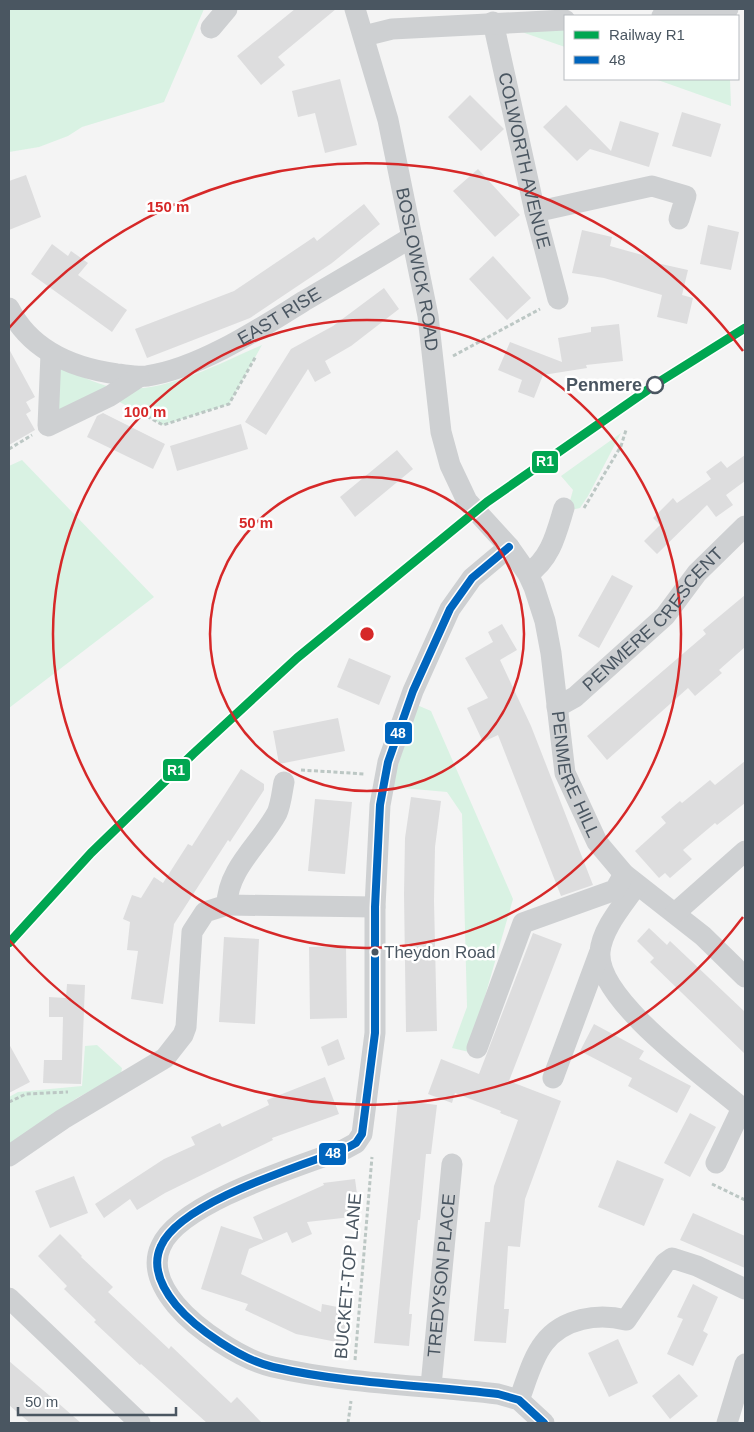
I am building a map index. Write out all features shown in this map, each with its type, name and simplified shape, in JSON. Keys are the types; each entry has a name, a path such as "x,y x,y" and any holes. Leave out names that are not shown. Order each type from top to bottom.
{"street":[{"path":"211,28 227,9"},
{"name":"BOSLOWICK ROAD","path":"355,9 388,120 412,237 428,316 441,432 456,480 467,501 486,524"},
{"path":"671,15 728,9"},
{"path":"364,36 434,18 494,22 564,20"},
{"name":"COLWORTH AVENUE","path":"494,22 535,212 558,299"},
{"path":"535,212 652,186 686,196 679,219"},
{"name":"EAST RISE","path":"50,354 48,426 110,396 138,377 189,364 265,326 412,237"},
{"name":"EAST RISE","path":"9,308 14,318 50,354 70,363 99,372 138,377"},
{"path":"528,574 538,568 550,550 564,508"},
{"name":"PENMERE HILL","path":"486,524 509,548 528,574 545,621 565,773 597,842 630,880 675,913 724,955 745,976"},
{"name":"PENMERE CRESCENT","path":"557,707 574,697 665,616 697,573 745,526"},
{"path":"509,548 472,578 450,609 413,691 388,762 380,805 375,907 375,1033 362,1134 356,1143 345,1149 229,1194 185,1218 170,1232 160,1246 156,1264 166,1293 180,1310 210,1335 235,1350 272,1366 353,1380 431,1386 498,1394 519,1400 544,1423"},
{"path":"227,905 227,894 234,876 278,812 284,782"},
{"path":"675,913 745,851"},
{"path":"477,1048 523,924 615,890 630,880"},
{"path":"553,1078 608,929 630,880"},
{"path":"9,1156 63,1119 165,1058 183,1035 186,1027 192,932 205,912 227,905 375,907"},
{"path":"600,951 602,973 616,996 653,1033 742,1108 716,1163"},
{"name":"TREDYSON PLACE","path":"431,1386 452,1164"},
{"path":"519,1400 543,1343 552,1334 578,1320 593,1316 609,1316 626,1320 665,1263 672,1258 698,1266 745,1288"},
{"path":"9,1298 140,1423"},
{"path":"727,1423 745,1364"}],"path":[{"path":"444,361 558,299"},
{"path":"110,396 163,425 229,404 262,345 265,326"},
{"path":"284,782 292,770 386,775"},
{"path":"9,1102 26,1094 45,1091 72,1092"},
{"name":"BUCKET-TOP LANE","path":"348,1423 373,1150 362,1134"}],"green space":[{"path":"9,9 204,9 164,102 82,127 68,136 39,147 9,152"},
{"path":"564,27 564,47 516,30"},
{"path":"658,80 730,80 731,106"},
{"path":"262,345 229,404 163,425 112,398 52,418 55,364 101,384 116,388 134,389 153,387 191,376"},
{"path":"621,433 580,508 571,510 568,508 573,490 561,476"},
{"path":"22,460 154,597 9,708 9,466"},
{"path":"417,705 431,711 513,899 469,1052 452,1048 467,1007 462,814 447,792 391,787"},
{"path":"97,1045 122,1068 121,1074 77,1098 9,1144 9,1097 18,1092 82,1086 85,1046"}],"building":[{"path":"295,9 336,9 278,57 285,65 261,85 237,56"},
{"path":"340,79 357,145 325,153 315,113 298,117 292,91"},
{"path":"470,95 504,129 481,151 448,117"},
{"path":"566,105 611,151 620,121 659,133 649,167 590,149 577,161 543,127"},
{"path":"682,112 721,124 711,157 672,146"},
{"path":"478,169 520,215 495,237 453,191"},
{"path":"26,175 41,217 9,230 9,181"},
{"path":"364,204 380,224 332,263 250,318 147,358 135,329 234,291 314,237 317,241"},
{"path":"708,225 739,232 731,270 700,264"},
{"path":"582,230 612,237 610,246 653,258 652,262 688,270 682,295 693,298 687,324 657,317 662,295 604,278 572,273"},
{"path":"52,244 68,256 71,251 88,263 78,275 127,310 112,332 31,274"},
{"path":"493,256 531,298 507,320 469,279"},
{"path":"384,288 399,309 351,346 325,361 331,373 315,382 308,369 266,435 245,422 291,349 333,326"},
{"path":"619,324 623,361 586,365 587,368 543,375 534,398 518,392 522,380 498,370 510,342 562,362 558,338 591,332 591,327"},
{"path":"9,349 35,397 26,402 31,411 26,414 35,430 9,445"},
{"path":"103,413 165,444 153,469 87,437 97,416"},
{"path":"241,424 248,449 177,471 170,446"},
{"path":"397,450 413,469 355,517 340,497"},
{"path":"745,455 745,481 726,495 733,505 716,517 707,505 657,554 644,541 660,525 653,518 673,498 677,503 711,479 706,472 721,461 727,468"},
{"path":"612,575 633,586 599,648 578,636"},
{"path":"745,595 745,647 719,670 722,673 695,696 688,688 607,760 587,736 706,634 703,630"},
{"path":"502,624 517,650 500,660 531,726 593,885 561,896 498,735 483,742 467,708 488,698 465,658 493,642 488,632"},
{"path":"349,658 391,676 379,705 337,687"},
{"path":"338,718 345,751 279,764 273,731"},
{"path":"745,761 745,803 717,825 715,823 683,850 692,859 670,878 665,873 659,878 635,851 666,823 661,817 680,801 682,803 710,780 715,785"},
{"path":"241,769 264,784 264,790 230,842 228,840 174,924 163,1004 131,999 138,951 127,950 130,922 123,919 132,895 141,898 154,877 163,883 188,844 192,846"},
{"path":"411,797 441,801 435,847 434,901 437,1031 406,1032 405,838"},
{"path":"315,799 352,802 345,874 308,871"},
{"path":"649,928 667,945 670,941 745,1012 745,1054 650,962 654,958 637,941"},
{"path":"533,933 562,944 509,1081 561,1101 525,1199 520,1247 508,1246 504,1309 509,1309 506,1343 474,1341 485,1222 490,1222 494,1186 518,1120 500,1113 501,1111 455,1093 452,1103 428,1094 441,1059 479,1074"},
{"path":"224,937 259,939 255,1024 219,1022"},
{"path":"346,946 347,1018 310,1019 309,947"},
{"path":"67,984 85,985 81,1084 43,1083 44,1060 62,1060 63,1017 49,1017 49,997 66,998"},
{"path":"594,1024 644,1051 639,1059 691,1086 677,1113 628,1086 632,1078 580,1051"},
{"path":"338,1039 345,1059 328,1066 321,1047"},
{"path":"9,1044 30,1082 9,1093"},
{"path":"325,1077 339,1114 272,1138 273,1140 165,1193 137,1210 130,1199 104,1218 95,1204 164,1159 195,1145 191,1137 220,1123 222,1127 269,1105 267,1100"},
{"path":"398,1100 437,1105 431,1154 426,1154 420,1220 418,1220 409,1314 412,1314 409,1346 374,1343"},
{"path":"690,1113 716,1127 690,1177 664,1163"},
{"path":"617,1160 664,1179 644,1226 598,1207"},
{"path":"74,1176 88,1213 50,1228 35,1191"},
{"path":"355,1179 360,1216 307,1222 312,1234 292,1243 287,1232 249,1249 241,1274 321,1312 322,1304 348,1309 342,1343 296,1334 245,1310 248,1304 201,1289 221,1226 263,1240 253,1217 324,1185 323,1183"},
{"path":"693,1213 745,1236 745,1268 680,1240"},
{"path":"60,1234 113,1287 108,1292 169,1349 171,1346 231,1403 237,1397 262,1423 207,1423 94,1322 96,1320 64,1289 67,1286 38,1256"},
{"path":"693,1284 718,1297 703,1331 708,1334 693,1366 667,1354 683,1319 677,1317"},
{"path":"618,1339 638,1383 609,1397 588,1353"},
{"path":"9,1361 81,1423 30,1423 9,1405"},
{"path":"679,1374 698,1396 670,1419 652,1396"}],"rail line":[{"name":"R1","path":"9,943 91,853 193,754 297,658 487,502 659,382 745,328"}],"transit line":[{"name":"48","path":"509,547 472,578 450,609 413,691 388,762 380,805 375,907 375,1033 362,1134 356,1143 345,1149 243,1187 191,1215 173,1230 161,1246 157,1262 162,1284 176,1305 207,1333 248,1358 273,1367 301,1373 385,1384 498,1394 519,1400 544,1423"}],"place":[{"name":"Penmere","path":"655,385"},
{"name":"Theydon Road","path":"375,952"}]}
